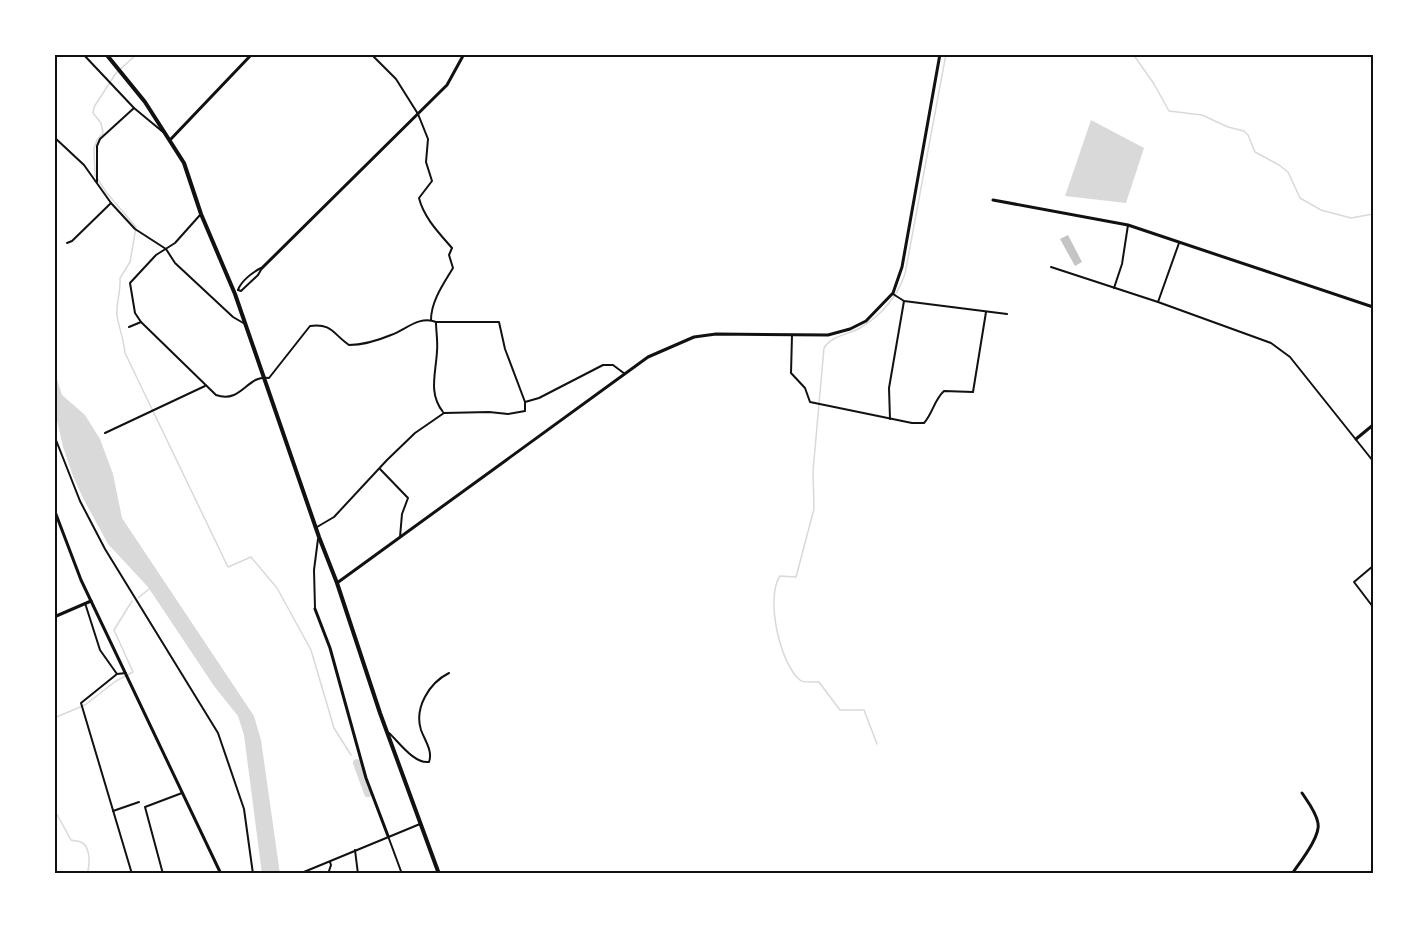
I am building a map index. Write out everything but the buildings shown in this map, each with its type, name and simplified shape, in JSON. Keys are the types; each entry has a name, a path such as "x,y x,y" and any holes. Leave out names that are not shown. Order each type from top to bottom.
{"highway":[{"path":"106,54 124,74 166,133 184,163 201,214 236,292 319,537 439,874"}],"street":[{"path":"83,54 134,108 160,131 166,133"},
{"path":"170,140 252,54"},
{"path":"371,54 396,79 418,114 428,139 426,162 432,181 419,198 432,225 452,248 450,255 453,268 438,292 431,320"},
{"path":"236,292 239,286 255,271 262,268 447,85 464,54"},
{"path":"337,583 648,357 694,337 716,334 828,334 850,330 866,321 893,293 902,267 940,54"},
{"path":"97,182 97,146 100,139 134,108"},
{"path":"54,136 84,165 111,203 137,230 166,249 175,263 233,317 245,324"},
{"path":"993,200 1128,225 1373,307"},
{"path":"67,243 72,241 111,203"},
{"path":"201,214 175,243 156,255 130,283 135,313 141,322 216,395 231,398 258,379 269,378 310,326 324,325 332,329 349,345 358,345 391,336 418,321 499,322 505,349 525,402 525,411 508,414 444,413 415,433 334,517 317,527"},
{"path":"1114,288 1122,264 1128,225"},
{"path":"1158,302 1179,243"},
{"path":"1051,267 1158,302 1271,343 1290,357 1373,461"},
{"path":"893,293 903,301 1007,314"},
{"path":"890,418 889,388 903,301"},
{"path":"792,335 791,373 805,388 810,402 912,423 924,423 938,397 944,391 974,392 986,312"},
{"path":"129,327 141,322"},
{"path":"436,322 438,350 433,381 439,406 444,413"},
{"path":"525,402 539,398 603,365 613,365 625,374"},
{"path":"105,433 205,386"},
{"path":"1356,439 1373,425"},
{"path":"54,435 80,501 105,549 218,733 244,809 253,874"},
{"path":"380,469 408,498 402,514 400,537"},
{"path":"54,509 81,580 221,874"},
{"path":"319,537 314,570 315,609 330,648 366,778 402,874"},
{"path":"1373,566 1354,582 1373,607"},
{"path":"54,616 91,601"},
{"path":"85,603 100,650 117,674"},
{"path":"126,673 117,674 81,703 132,874"},
{"path":"387,731 415,757 422,762 429,762 431,755 420,725 420,712 426,695 434,684 449,674"},
{"path":"163,874 145,807 182,793"},
{"path":"1292,874 1316,837 1319,825 1302,793"},
{"path":"113,810 140,802"},
{"path":"300,874 420,824"},
{"path":"355,850 358,874"},
{"path":"328,874 330,862"}],"shaded area":[{"path":"1091,120 1144,148 1126,203 1065,196"},
{"path":"54,370 62,395 85,415 100,439 113,474 122,518 254,716 261,740 280,874 262,874 244,735 238,716 214,686 148,587 108,544 84,500 63,447 54,407"}],"waterway":[{"path":"137,54 116,73 94,107 93,113 101,123 103,133 94,149 95,175 106,192 136,227 130,262 120,278 117,306 125,353 228,567 251,557 277,588 311,650 334,728 351,755"},
{"path":"877,744 864,710 840,710 819,682 802,681 793,672 781,646 774,614 774,599 780,576 796,577 814,509 813,471 824,348 831,340 860,328 875,317 888,305 902,282 946,54"},
{"path":"1133,54 1169,111 1202,115 1228,127 1244,131 1255,152 1288,172 1300,198 1321,210 1351,218 1373,214"},
{"path":"138,598 149,589"},
{"path":"54,718 85,705 116,681 133,672 114,630 132,601"},
{"path":"357,763 368,793"},
{"path":"54,809 71,840 81,842 87,848 89,861 87,874"}]}
